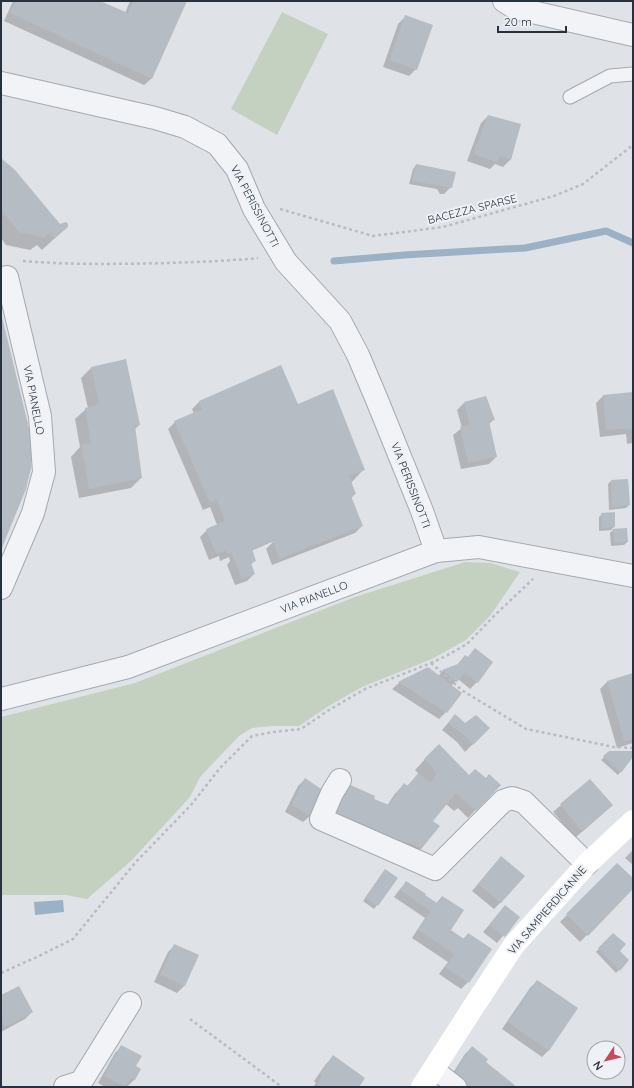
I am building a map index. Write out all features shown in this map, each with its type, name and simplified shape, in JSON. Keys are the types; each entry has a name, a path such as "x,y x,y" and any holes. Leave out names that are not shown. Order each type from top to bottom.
{"main road":[{"name":"VIA SAMPIERDICANNE","path":"422,1087 514,945 587,864 633,821"}],"street":[{"path":"504,1 515,8 633,35"},
{"name":"VIA PERISSINOTTI","path":"1,84 155,118 185,127 217,144 237,169 254,209 286,262 340,321 358,355 419,503 436,551"},
{"name":"VIA PIANELLO","path":"1,588 33,513 44,472 40,416 7,277"},
{"name":"VIA PIANELLO","path":"1,699 128,667 436,551 479,547 633,576"},
{"path":"340,780 332,793 321,819 435,869 503,801 512,798 524,802 587,864"},
{"path":"66,1087 81,1082 130,1003"},
{"path":"434,1068 457,1087"}],"lane":[{"path":"570,97 610,76 633,74"}],"path":[{"name":"BACEZZA SPARSE","path":"254,209 281,208 373,236 443,227 554,196 584,184 633,145"},
{"path":"22,261 49,263 139,263 236,260 282,256"},
{"path":"1,972 73,939 135,864 191,806 220,768 252,736 301,729 329,710 365,689 431,664 467,644 495,615 554,560"},
{"path":"431,664 463,691 526,729 614,747 633,748"},
{"path":"190,1019 282,1087"}],"green space":[{"path":"282,12 328,34 277,135 231,109"},
{"path":"465,562 490,563 520,572 490,616 466,640 432,659 362,687 327,707 299,726 252,728 239,736 200,777 190,797 132,860 87,899 66,895 1,895 1,717 135,683 355,597"}],"water":[{"path":"63,900 64,912 35,915 34,902"}],"building":[{"path":"16,1 100,1 128,13 133,1 187,1 152,79 10,13"},
{"path":"405,15 433,25 417,70 389,60"},
{"path":"488,115 521,124 511,160 501,156 497,162 473,154"},
{"path":"1,158 15,170 60,224 66,222 68,224 68,227 55,238 50,233 44,238 19,232 1,210"},
{"path":"416,164 456,172 452,188 412,181"},
{"path":"1,313 29,428 31,468 26,489 1,550"},
{"path":"126,359 140,425 135,426 142,478 89,489 81,445 91,443 85,408 99,404 91,367"},
{"path":"281,365 298,404 333,389 365,470 349,476 356,494 351,496 363,526 279,559 273,541 252,549 256,561 251,563 255,574 242,579 231,553 227,554 226,550 216,554 206,529 225,521 217,500 210,503 174,421 202,409 199,401"},
{"path":"633,392 633,428 606,430 603,395"},
{"path":"486,396 495,420 489,421 497,457 468,463 460,427 470,425 464,402"},
{"path":"628,479 630,505 612,507 611,480"},
{"path":"615,512 615,527 602,528 601,513"},
{"path":"627,528 628,542 614,543 613,529"},
{"path":"475,648 493,662 478,683 465,673 457,682 442,670 458,664 465,655 468,657"},
{"path":"428,667 462,693 447,713 398,682"},
{"path":"633,673 633,739 624,741 607,681"},
{"path":"455,714 465,723 476,715 490,728 473,745 464,735 448,723"},
{"path":"439,744 469,775 475,769 486,778 489,774 501,785 476,811 456,793 433,821 440,826 422,848 363,827 332,818 346,783 375,796 374,799 389,805 404,783 408,786 418,773 431,783 437,773 424,759"},
{"path":"609,751 633,751 633,757 621,773 603,756"},
{"path":"305,778 324,791 311,816 291,805"},
{"path":"590,779 613,805 582,832 560,804"},
{"path":"501,856 525,876 501,903 478,884"},
{"path":"617,863 633,878 633,889 588,936 566,914"},
{"path":"385,869 398,878 378,906 365,898"},
{"path":"406,881 437,903 442,896 464,910 451,930 464,939 468,933 492,949 469,983 445,967 454,954 418,930 431,911 400,890"},
{"path":"505,905 520,917 505,937 489,925"},
{"path":"613,933 626,944 620,951 629,960 620,971 598,948"},
{"path":"174,944 199,955 185,986 160,975"},
{"path":"537,980 578,1008 549,1051 508,1022"},
{"path":"19,986 33,1012 5,1027 1,1019 1,995"},
{"path":"121,1045 142,1056 136,1066 141,1069 135,1080 131,1078 126,1087 104,1076"},
{"path":"472,1046 488,1059 486,1062 517,1087 465,1087 452,1077"},
{"path":"333,1055 365,1078 359,1087 319,1087 316,1085 322,1076 320,1074"}],"waterway":[{"path":"334,261 404,255 525,248 606,231 633,243"}]}
